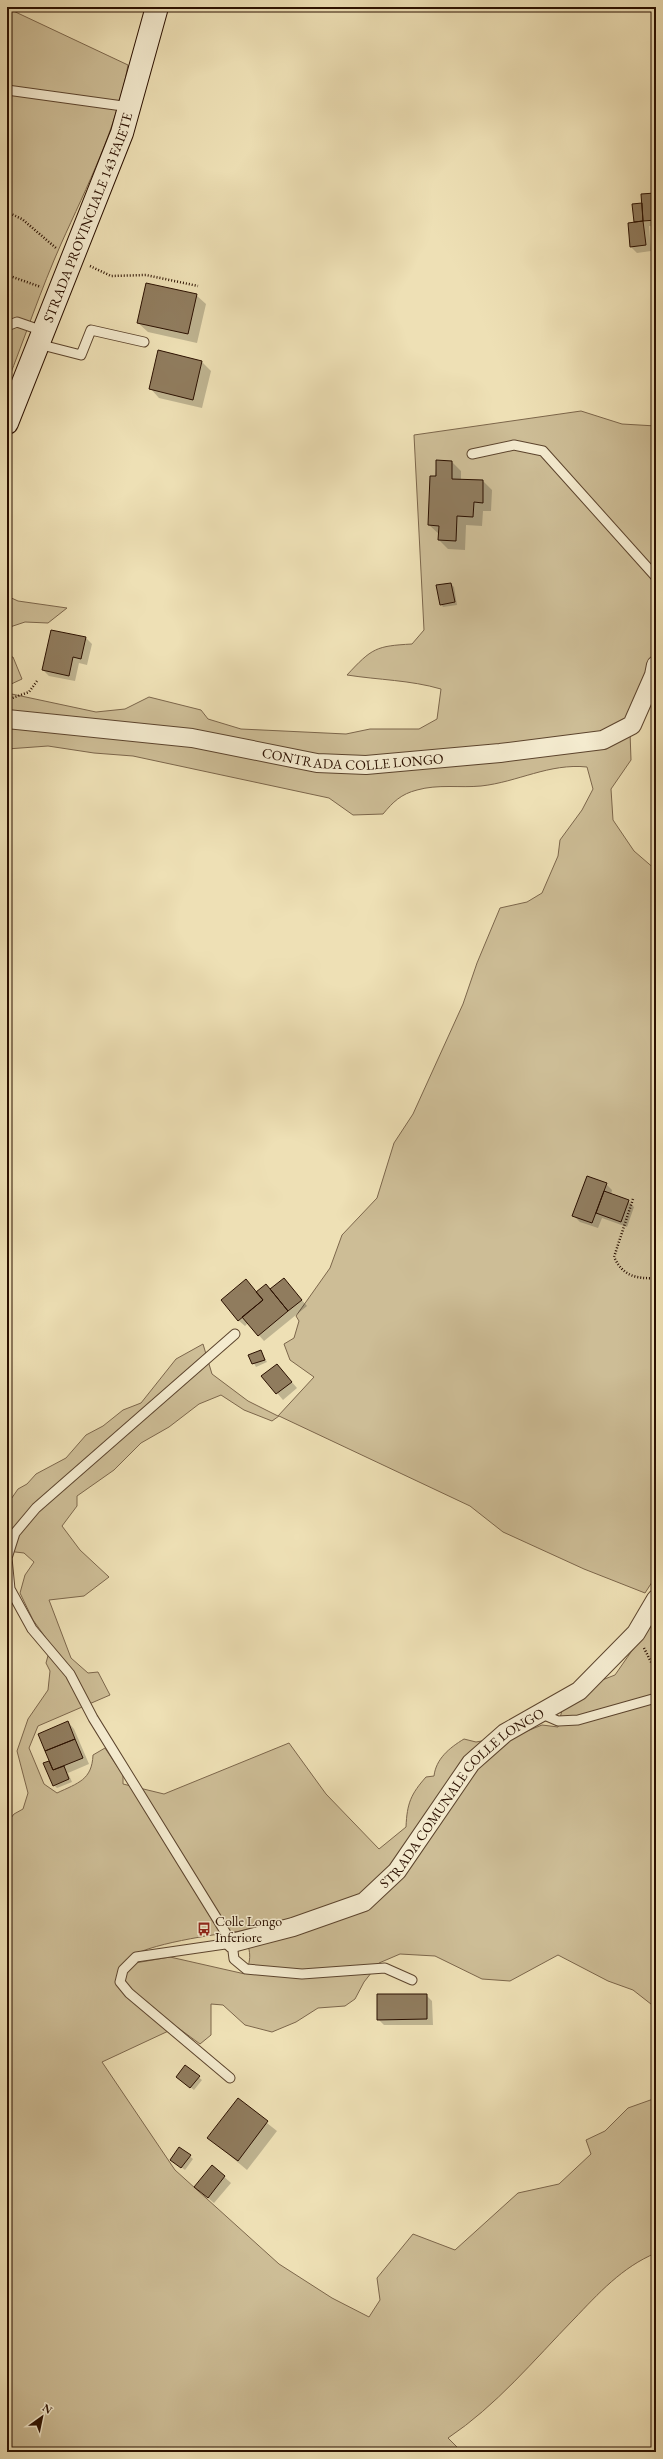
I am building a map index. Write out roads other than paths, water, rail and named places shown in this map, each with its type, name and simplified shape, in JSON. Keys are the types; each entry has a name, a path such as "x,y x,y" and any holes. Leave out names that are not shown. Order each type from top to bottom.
{"main road":[{"name":"STRADA PROVINCIALE 143 FAIETE","path":"7,423 122,133 157,7"}],"street":[{"name":"CONTRADA COLLE LONGO","path":"7,718 192,738 317,763 366,766 500,753 603,740 632,725 654,674 656,665"},
{"name":"STRADA COMUNALE COLLE LONGO","path":"232,1943 293,1928 364,1902 397,1871 471,1763 505,1733 542,1714 579,1691 636,1633 656,1599"}],"lane":[{"path":"7,90 130,107"},
{"path":"7,326 17,322 41,338 81,355 92,330 144,342"},
{"path":"472,454 514,445 543,451 656,577"},
{"path":"235,1334 36,1508 15,1533 7,1558 10,1588 32,1629 70,1674 93,1718 232,1943 234,1959 246,1968 302,1974 385,1968 412,1980"},
{"path":"542,1714 558,1721 578,1720 656,1698"},
{"path":"230,2078 129,1993 120,1982 123,1970 136,1957 232,1943"}],"place":[{"name":"Colle Longo Inferiore","path":"204,1929"}]}
